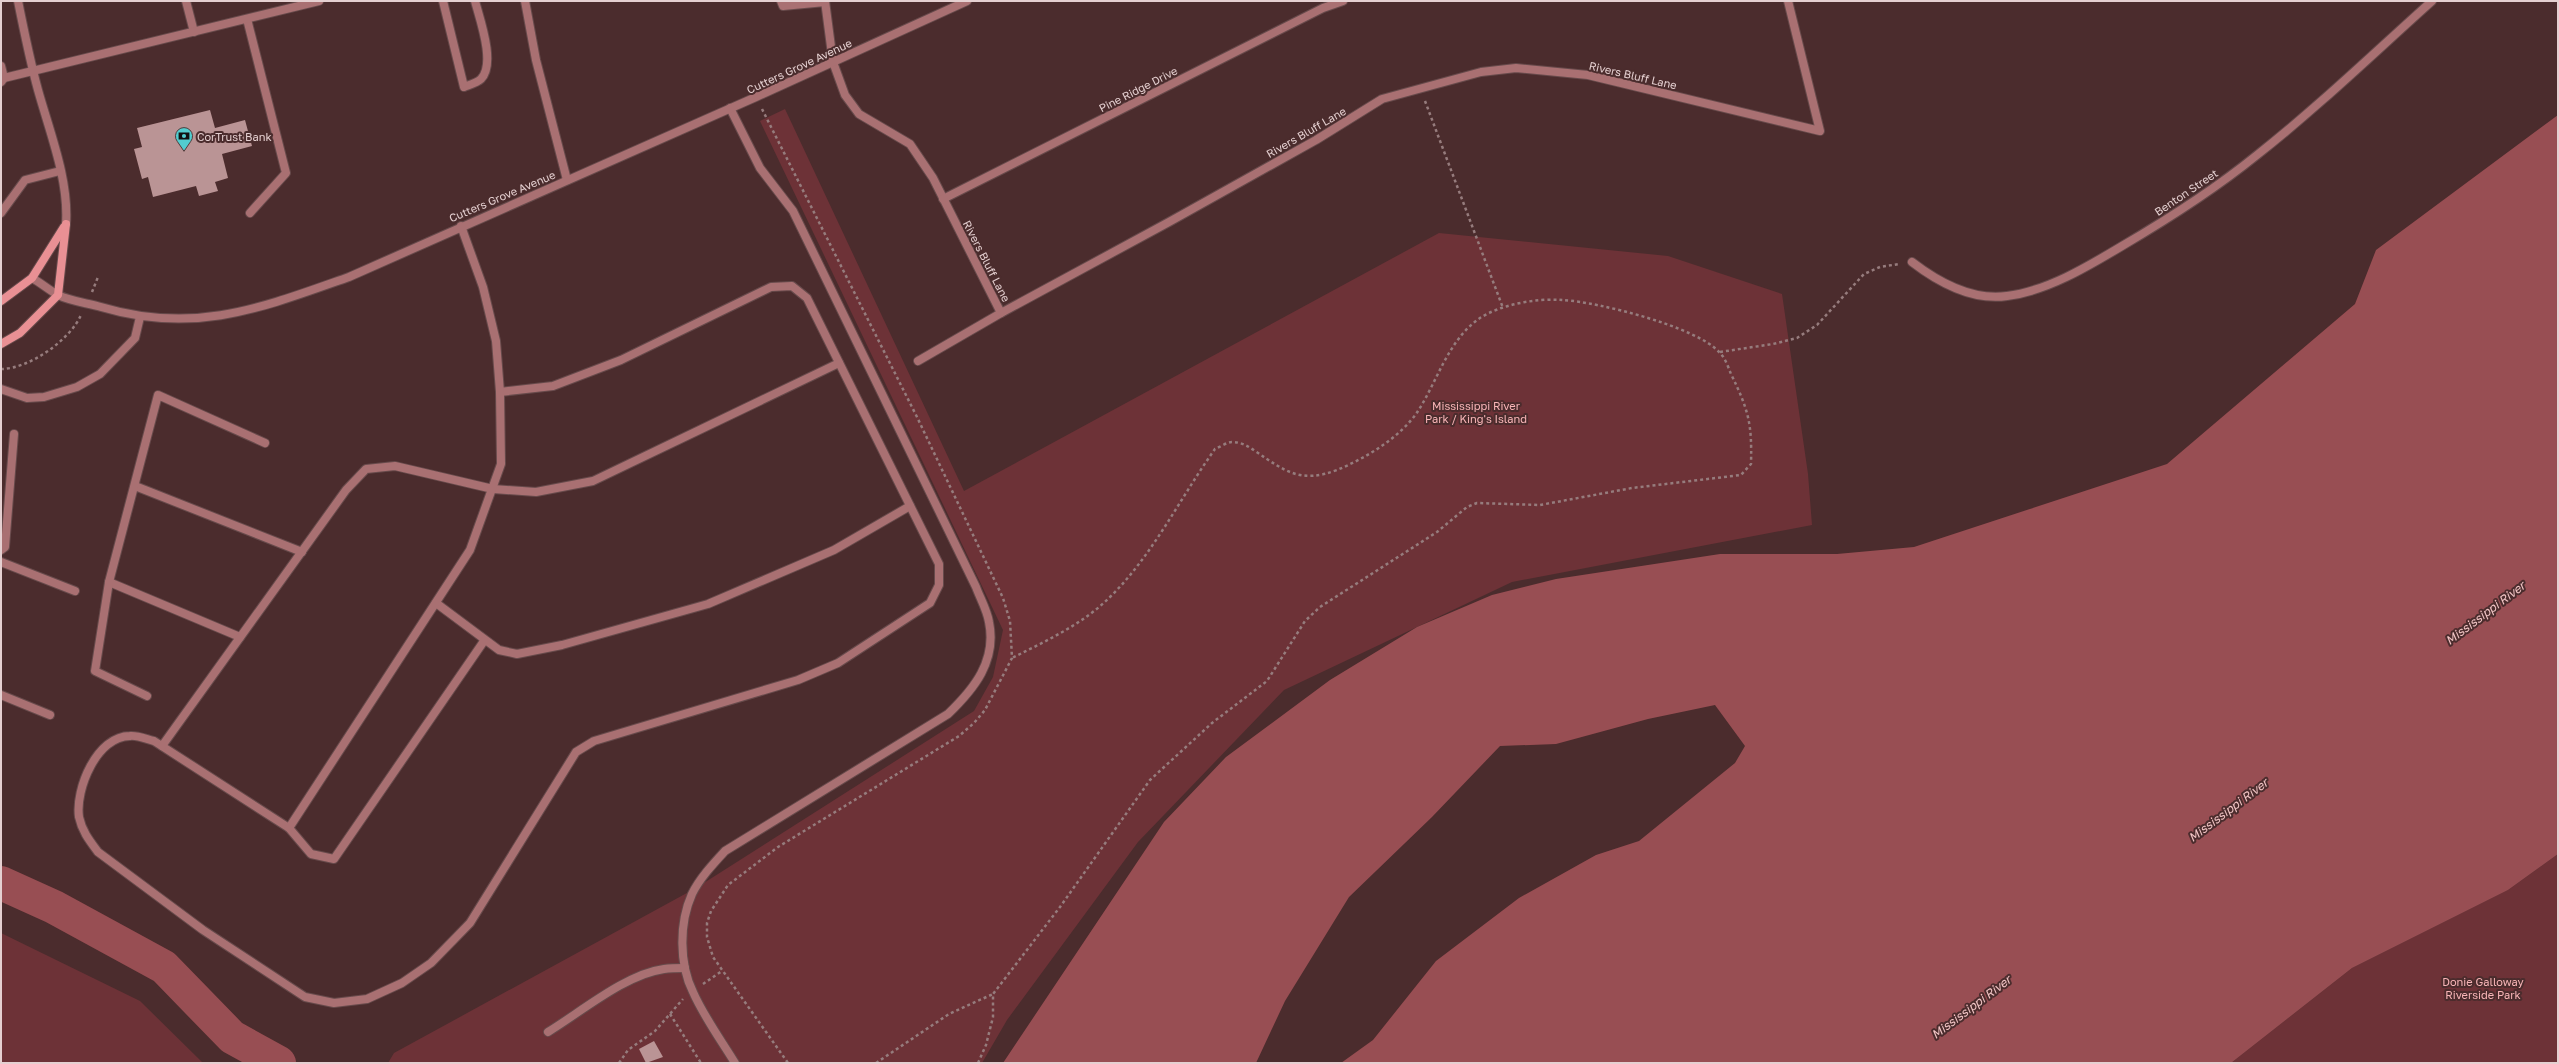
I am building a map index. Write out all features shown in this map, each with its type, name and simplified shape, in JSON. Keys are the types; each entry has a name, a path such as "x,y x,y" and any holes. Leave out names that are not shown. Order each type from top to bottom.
{"main road":[{"path":"1,301 32,278 66,224"},
{"path":"1,344 20,333 58,295 66,224"}],"street":[{"path":"18,1 33,72 60,171 67,209 66,224"},
{"path":"186,1 194,32"},
{"path":"1,66 2,80 319,1"},
{"path":"443,1 464,87 481,79 487,69 488,56 476,1"},
{"path":"525,1 536,60 567,180"},
{"path":"781,1 783,6 825,2"},
{"name":"Cutters Grove Avenue","path":"32,278 58,295 140,317 202,319 293,296 349,277 461,226 756,97 967,1"},
{"name":"Pine Ridge Drive","path":"943,199 1323,8 1343,1"},
{"name":"Rivers Bluff Lane","path":"825,2 833,62 844,95 859,114 910,144 943,199 1001,313 1176,219 1316,140 1382,99 1481,72 1516,68 1588,75 1820,131 1788,1"},
{"name":"Benton Street","path":"1912,262 1930,276 1950,287 1977,294 2006,296 2034,290 2072,273 2165,221 2256,156 2432,1"},
{"path":"247,19 286,173 250,213"},
{"path":"730,108 760,168 793,211 976,587 989,622 990,648 983,672 971,693 948,714 725,851 706,872 692,895 683,926 685,968 692,992 735,1063"},
{"path":"1,213 25,180 60,171"},
{"path":"289,828 470,550 501,464 500,392 496,341 483,287 461,226"},
{"path":"484,641 334,859 311,854 289,828 154,741 130,735 119,737 101,750 88,770 78,797 79,817 85,835 98,852 203,930 306,997 334,1003 367,999 402,983 431,962 470,923 576,752 594,741 798,680 838,663 930,603 939,584 939,564 807,298 792,286 771,287 621,360 553,386 500,392"},
{"path":"918,361 1001,313"},
{"path":"1,389 33,398 44,397 77,387 100,374 135,338 140,317"},
{"path":"162,746 346,490 366,469 395,466 493,489 536,492 593,480 838,363"},
{"path":"147,696 95,671 109,582 158,395 265,443"},
{"path":"1,550 4,547 14,434"},
{"path":"135,486 302,552"},
{"path":"436,603 484,641 498,650 517,654 562,645 708,604 834,550 910,506"},
{"path":"1,562 75,591"},
{"path":"109,582 240,637"},
{"path":"1,695 50,715"},
{"path":"548,1032 624,984 643,974 663,969 685,968"}],"path":[{"path":"1420,89 1454,174 1503,308"},
{"path":"756,97 917,417 1003,598 1010,621 1012,658 985,710 958,736 778,847 728,885 718,897 708,923 708,946 722,971 788,1063"},
{"path":"1720,352 1773,344 1797,338 1817,325 1864,274 1880,267 1912,262"},
{"path":"876,1063 949,1014 993,994 1060,907 1150,780 1207,728 1267,681 1305,621 1334,596 1437,532 1467,507 1477,503 1540,505 1632,488 1726,478 1747,471 1751,464 1752,434 1747,406 1720,352 1684,330 1586,304 1563,300 1526,302 1494,310 1466,328 1454,346 1418,412 1393,438 1359,460 1319,476 1303,477 1290,474 1245,444 1231,442 1215,449 1142,561 1109,599 1068,629 1012,658"},
{"path":"1,369 10,369 29,363 44,354 77,324"},
{"path":"619,1063 628,1050 655,1031 692,992 722,971"},
{"path":"978,1063 986,1045 991,1024 993,994"},
{"path":"670,1014 701,1063"}],"green space":[{"name":"Mississippi River Park / King's Island","path":"785,109 964,491 1439,233 1668,256 1782,294 1808,474 1812,525 1512,582 1284,690 1138,842 1007,1020 982,1063 388,1063 394,1053 696,888 974,711 993,677 1003,630 760,121"},
{"name":"Donie Galloway Riverside Park","path":"2558,854 2558,1063 2231,1063 2352,968 2508,890"},
{"path":"1,933 140,1001 203,1063 1,1063"}],"water":[{"name":"Mississippi River","path":"2558,115 2558,854 2508,890 2352,968 2231,1063 1341,1063 1373,1040 1436,961 1519,898 1596,855 1639,841 1735,763 1745,746 1715,705 1648,719 1556,744 1500,746 1432,817 1349,897 1285,1001 1256,1063 1003,1063 1164,822 1226,757 1330,680 1417,627 1492,595 1556,579 1720,554 1837,554 1914,547 2167,464 2355,304 2376,250"}],"building":[{"name":"CorTrust Bank","path":"210,110 215,128 245,120 252,146 222,154 228,178 215,182 218,191 199,196 196,186 153,197 148,177 142,179 134,149 142,147 137,128"},
{"path":"654,1041 663,1057 646,1063 639,1049"}],"waterway":[{"path":"1,883 54,907 164,967 232,1037 279,1063"}],"place":[{"name":"CorTrust Bank","path":"184,151"}]}
